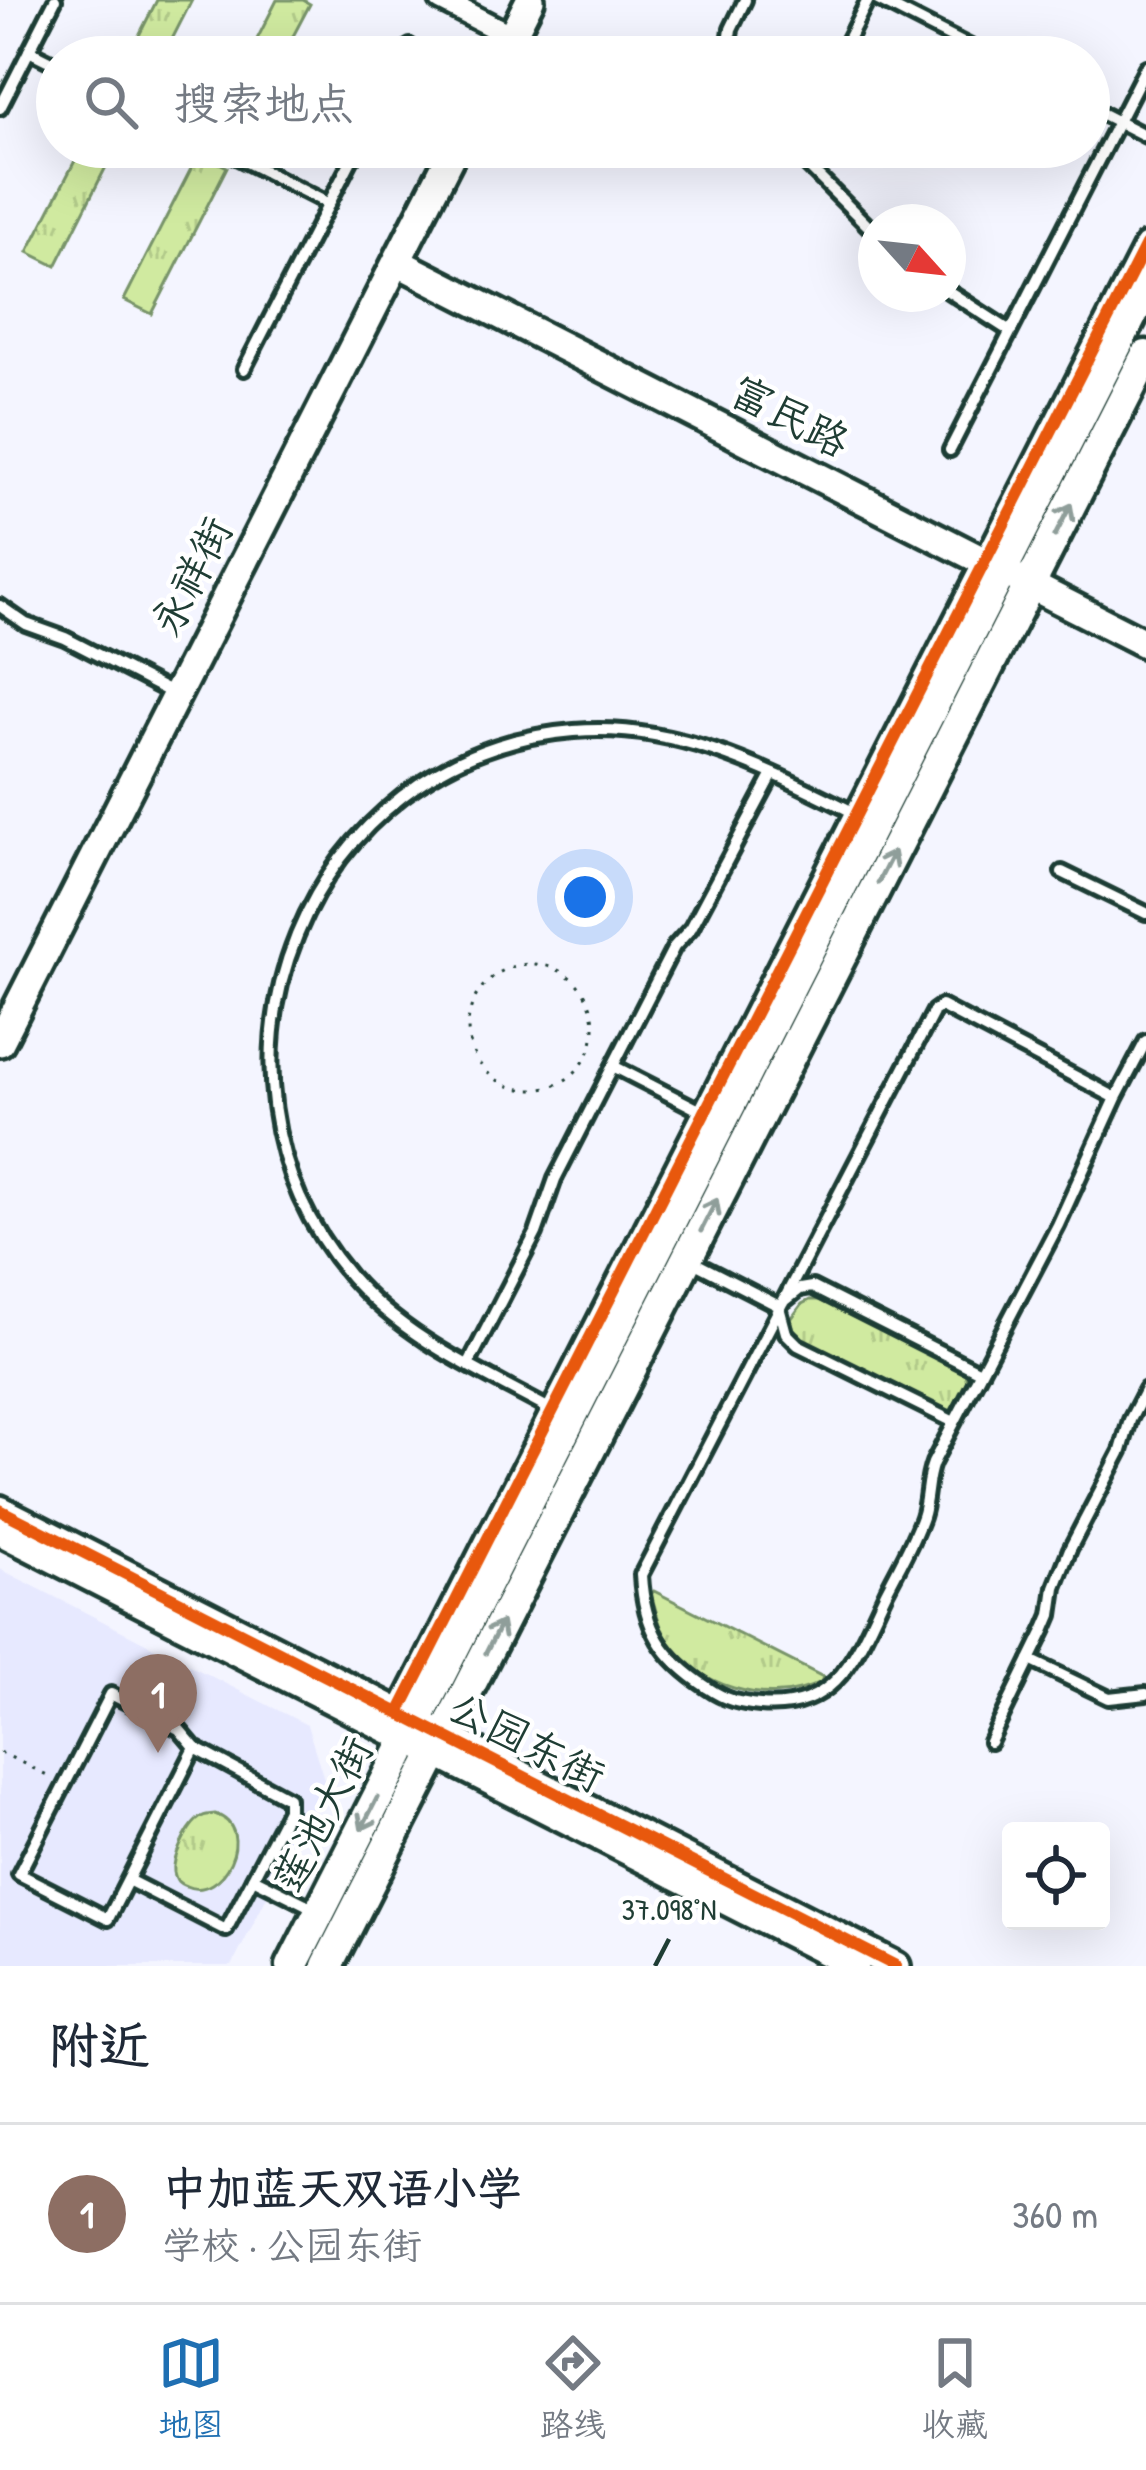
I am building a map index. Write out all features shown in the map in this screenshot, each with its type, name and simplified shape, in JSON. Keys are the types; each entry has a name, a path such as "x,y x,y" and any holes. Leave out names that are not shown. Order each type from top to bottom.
{"main road":[{"name":"莲池大街","path":"327,1966 420,1732 1146,287"},
{"name":"莲池大街","path":"292,1966 687,1258 1010,565 1146,356"}],"street":[{"path":"441,0 491,36"},
{"path":"512,36 530,0"},
{"name":"永祥街","path":"0,1042 444,168"},
{"path":"420,1732 553,1411 857,814 1010,565 1146,245"},
{"name":"富民路","path":"401,255 1010,565 1146,644"},
{"name":"富民路","path":"1010,565 1146,624"},
{"name":"公园东街","path":"0,1510 855,1966"},
{"name":"公园东街","path":"0,1531 896,1966"}],"lane":[{"path":"37,36 55,0"},
{"path":"730,36 746,0"},
{"path":"850,36 868,0"},
{"path":"878,0 949,36"},
{"path":"0,107 36,37"},
{"path":"29,51 36,54"},
{"path":"1110,138 1146,67"},
{"path":"1110,118 1146,136"},
{"path":"258,168 328,204"},
{"path":"244,370 347,168"},
{"path":"811,168 858,216"},
{"path":"950,450 1094,168"},
{"path":"966,304 1010,332"},
{"path":"0,606 26,624 65,638 177,695"},
{"path":"553,1411 397,1320 352,1278 316,1228 290,1173 272,1084 278,992 309,907 341,856 382,812 431,777 513,742 572,731 632,730 690,741 857,814"},
{"path":"468,1365 536,1233 555,1180 674,947 691,928 773,774"},
{"path":"1062,872 1146,913"},
{"path":"1116,1098 940,1006 934,1011 641,1574 653,1634 670,1659 702,1684 737,1703 774,1706 823,1693 837,1680 860,1646 923,1515 927,1479 954,1422 1058,1225 1146,1041"},
{"path":"613,1066 705,1113"},
{"path":"687,1258 779,1306 786,1333 798,1346 954,1422"},
{"path":"779,1306 800,1289 812,1287 980,1372"},
{"path":"990,1742 1051,1615 1055,1587 1070,1549 1146,1389"},
{"path":"1030,1660 1109,1698 1146,1694"},
{"path":"128,1880 226,1930 288,1810 285,1793 195,1748 179,1729 111,1694 19,1874 107,1919 195,1748"},
{"path":"253,1877 320,1911"}],"path":[{"path":"524,963 550,966 573,979 589,1000 594,1025 589,1053 575,1072 553,1086 527,1090 490,1076 473,1054 467,1028 479,990 499,972 524,963"},
{"path":"0,1752 65,1785"}],"shaded area":[{"path":"0,1569 307,1725 325,1782 232,1966 0,1966"}],"green space":[{"path":"157,0 192,0 174,36 139,36"},
{"path":"277,0 310,4 293,36 259,36"},
{"path":"71,168 105,168 56,266 28,252"},
{"path":"191,168 226,168 152,314 124,300"},
{"path":"810,1300 819,1300 965,1373 968,1387 957,1409 945,1413 808,1348 796,1336 791,1319"},
{"path":"654,1591 823,1677 821,1682 800,1690 756,1693 712,1680 693,1668 664,1634 651,1594"},
{"path":"215,1814 228,1822 234,1834 231,1862 212,1884 183,1885 174,1872 181,1844 197,1820"}],"cycle path":[{"path":"399,1713 1146,245"},
{"path":"0,1510 896,1966"}],"place":[{"name":"中加蓝天双语小学","path":"158,1753"}]}
